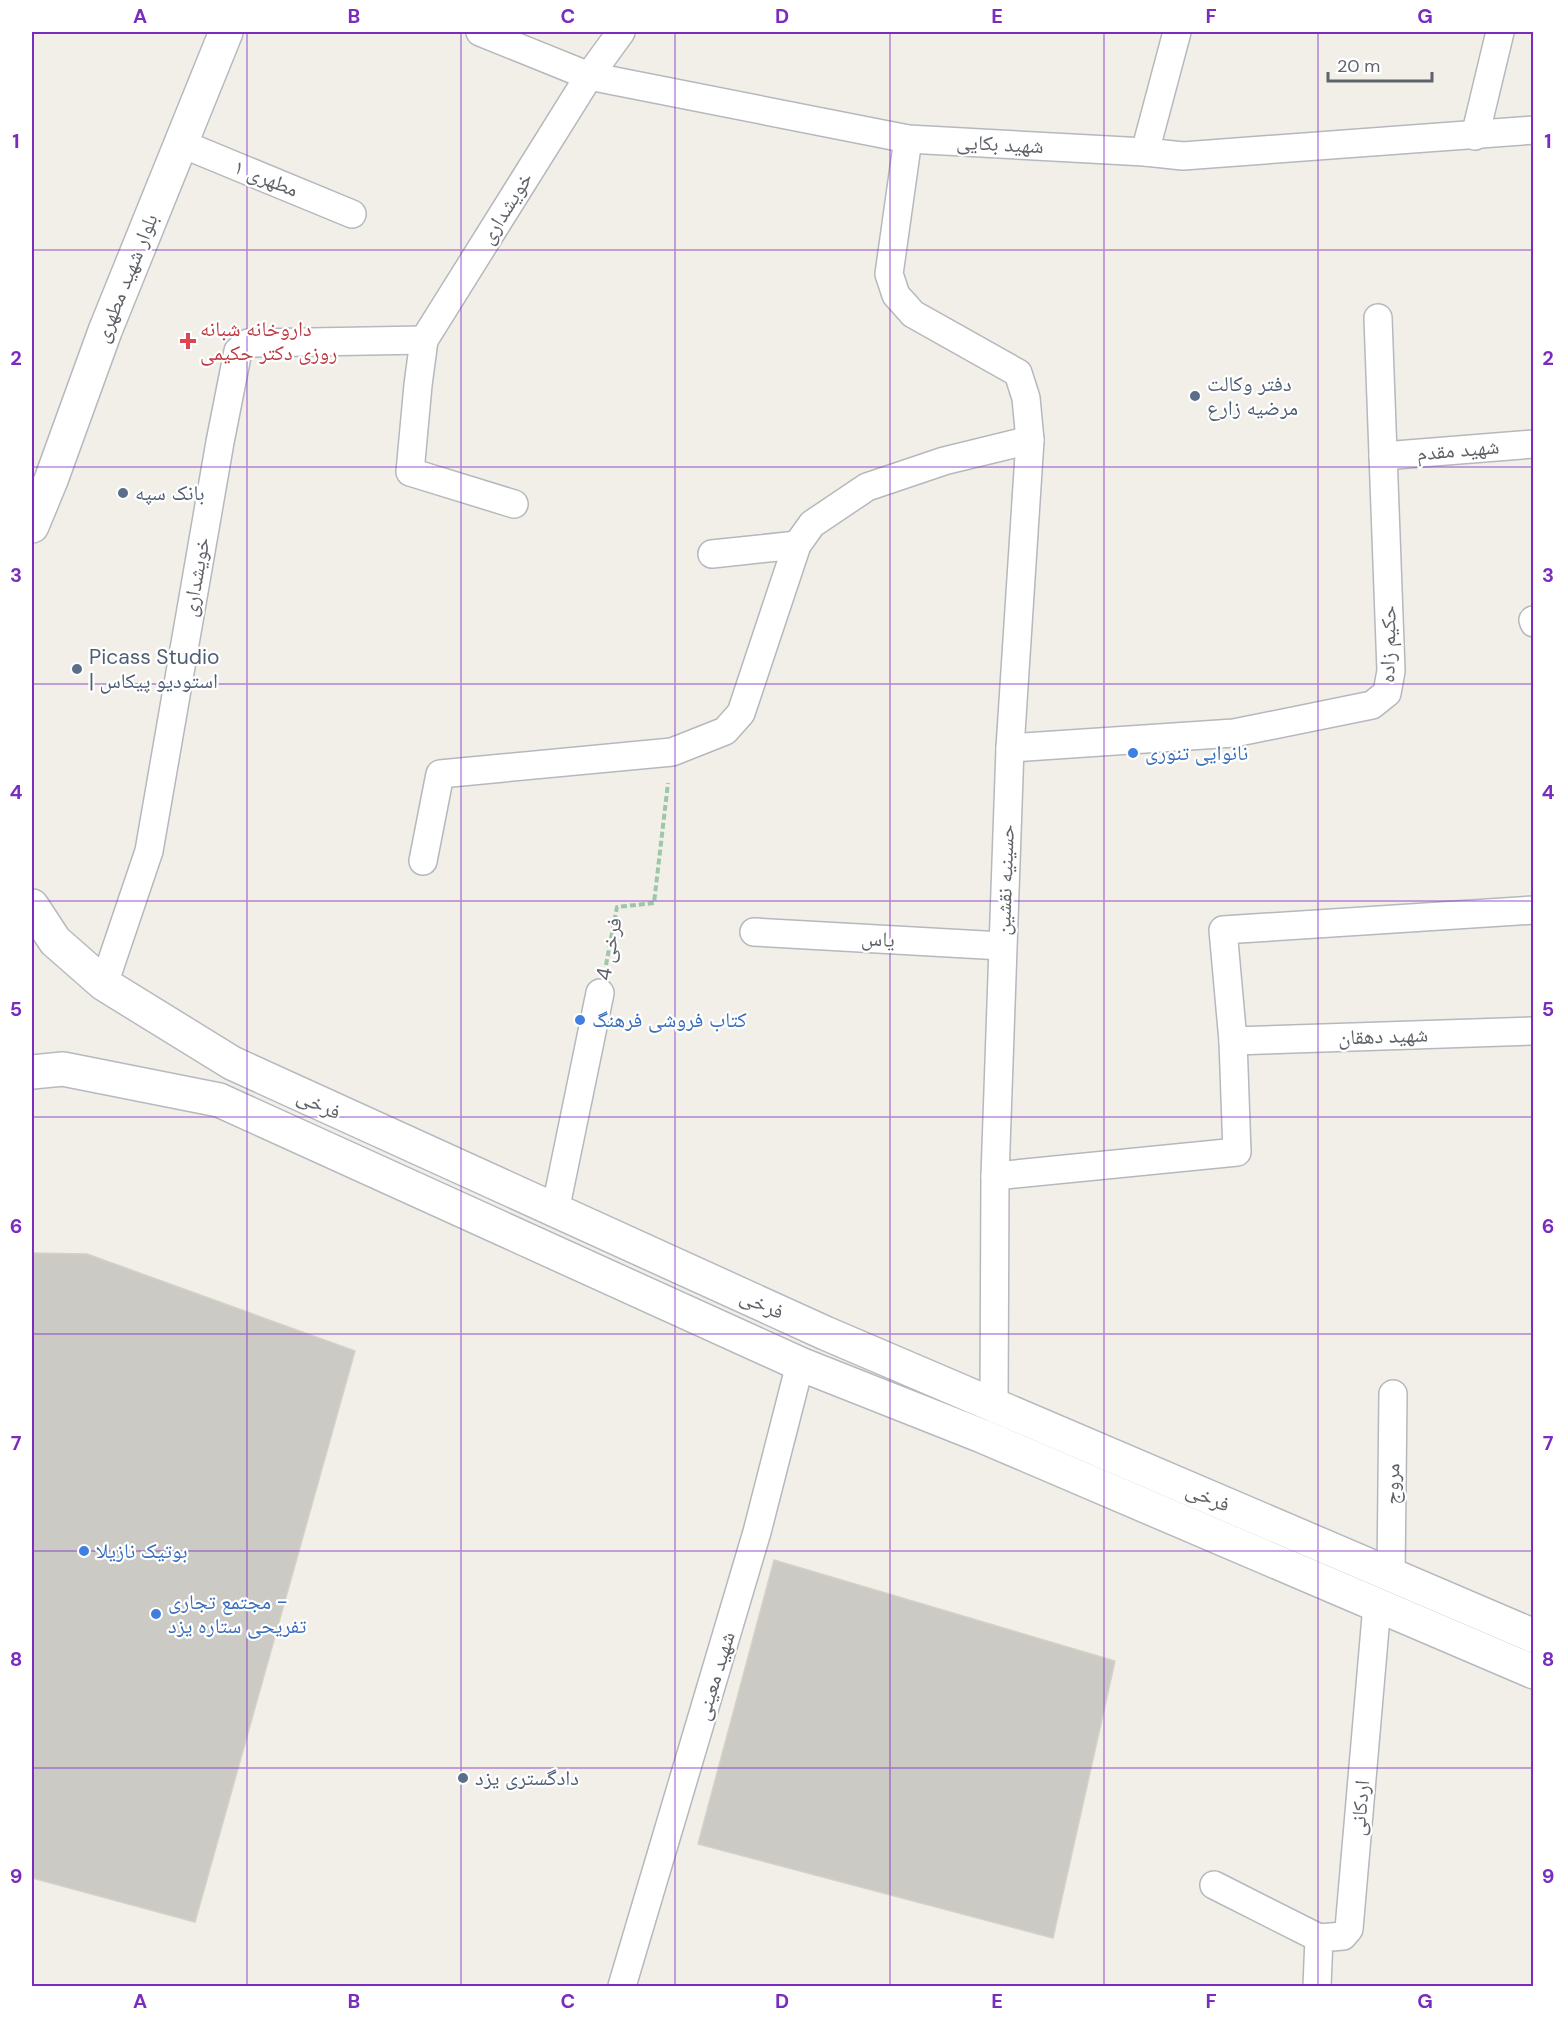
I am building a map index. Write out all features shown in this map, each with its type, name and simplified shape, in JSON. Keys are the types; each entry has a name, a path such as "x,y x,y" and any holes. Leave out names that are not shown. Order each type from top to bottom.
{"main road":[{"name":"بلوار شهید مطهری","path":"32,464 57,396 204,32"},
{"name":"بلوار شهید مطهری","path":"32,526 105,331 226,32"},
{"name":"فرخی","path":"32,906 55,941 104,984 232,1063 825,1333 1533,1636"},
{"name":"فرخی","path":"32,1072 63,1069 219,1100 800,1364 982,1436 1533,1672"}],"street":[{"name":"شهید بکایی","path":"480,32 589,76 908,139 1183,156 1533,130"},
{"name":"خویشداری","path":"514,504 410,472 424,340 589,76 621,32"},
{"path":"1144,152 1178,32"},
{"path":"1475,136 1500,32"},
{"name":"حسینیه نقشین","path":"908,139 889,274 896,295 913,314 1018,373 1026,398 1030,440 1010,748 1002,946 995,1176 994,1405"},
{"name":"مطهری ۱","path":"180,143 352,214"},
{"name":"حکیم زاده","path":"1010,748 1234,733 1372,705 1387,693 1391,671 1378,318"},
{"name":"خویشداری","path":"104,984 149,851 238,351 248,343 424,340"},
{"path":"423,861 440,774 672,752 724,731 741,713 797,545 812,524 867,487 944,461 1030,440"},
{"name":"شهید مقدم","path":"1383,456 1533,444"},
{"path":"711,554 797,545"},
{"path":"995,1176 1237,1152 1233,1041 1223,930 1533,910"},
{"name":"یاس","path":"754,932 1002,946"},
{"name":"فرخی 4","path":"555,1211 600,993"},
{"name":"شهید دهقان","path":"1233,1041 1533,1031"},
{"name":"شهید معینی","path":"622,1986 757,1532 800,1364"},
{"name":"مروج","path":"1391,1575 1393,1394"},
{"name":"اردکانی","path":"1319,1938 1343,1936 1349,1929 1377,1605"},
{"path":"1214,1885 1319,1938 1317,1986"}],"path":[{"name":"فرخی 4","path":"600,993 617,907 654,903 672,752"}],"building":[{"name":"مجتمع تجاری - تفریحی ستاره یزد","path":"32,1253 87,1254 355,1351 195,1922 32,1878"},
{"path":"774,1560 1115,1661 1053,1938 698,1844"}],"place":[{"name":"داروخانه شبانه روزی دکتر حکیمی","path":"188,341"},
{"name":"دفتر وکالت مرضیه زارع","path":"1195,396"},
{"name":"بانک سپه","path":"123,493"},
{"name":"Picass Studio | استودیو پیکاس","path":"77,669"},
{"name":"نانوایی تنوری","path":"1133,753"},
{"name":"کتاب فروشی فرهنگ","path":"580,1020"},
{"name":"بوتیک نازیلا","path":"84,1551"},
{"name":"مجتمع تجاری - تفریحی ستاره یزد","path":"156,1614"},
{"name":"دادگستری یزد","path":"463,1778"}]}
